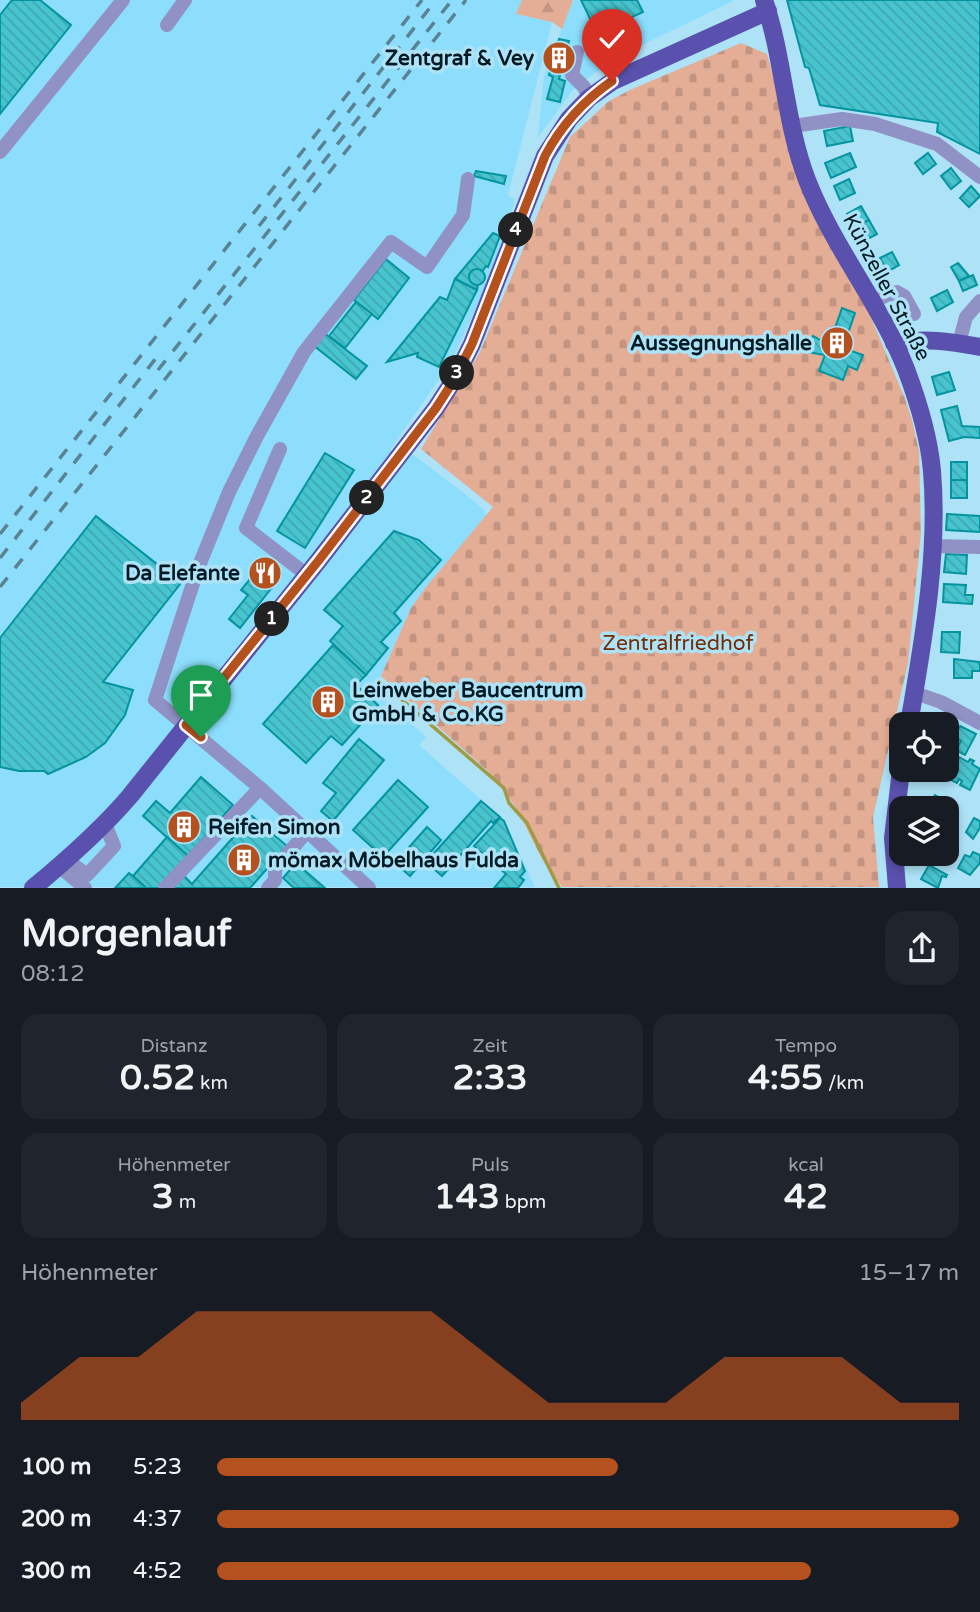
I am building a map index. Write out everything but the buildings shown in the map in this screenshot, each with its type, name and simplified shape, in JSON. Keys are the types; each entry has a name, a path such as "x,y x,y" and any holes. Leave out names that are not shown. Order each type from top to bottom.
{"main road":[{"path":"33,887 105,824 409,446 454,380 472,344 545,156 569,119 589,98 612,81 766,6"},
{"name":"Künzeller Straße","path":"766,6 802,164 814,196 894,344 914,393 928,442 934,505 932,546 911,712"},
{"path":"894,344 919,339 980,347"},
{"path":"897,887 893,838 900,782"}],"street":[{"path":"0,152 122,0"},
{"path":"167,25 185,0"},
{"path":"577,52 572,75 584,87 589,98"},
{"path":"793,125 842,119 863,121 937,144 980,177"},
{"path":"369,887 260,788 155,700 198,568 229,492 304,352 391,242 427,267 463,215 468,179"},
{"path":"872,301 897,292 904,296 914,314"},
{"path":"959,343 966,317 980,301"},
{"path":"280,449 246,528 307,575"},
{"path":"932,546 980,547"},
{"path":"915,693 941,702 980,723"},
{"path":"165,887 260,788"},
{"path":"268,887 275,880 275,869 308,830"},
{"path":"63,863 85,887"}],"shaded area":[{"path":"0,0 522,0 516,14 552,22 508,195 515,200 488,282 451,362 390,450 414,455 474,501 485,511 485,517 411,608 381,676 370,687 426,737 419,745 504,820 535,887 0,887"},
{"path":"573,0 735,0 611,60 572,91 538,137 544,76"}],"green space":[{"path":"522,0 573,0 562,29 552,22 516,14"},
{"name":"Zentralfriedhof","path":"741,43 767,54 783,109 912,420 919,451 921,533 908,663 897,712 889,712 889,747 873,817 879,887 562,887 542,859 517,809 489,772 381,676 411,608 493,507 421,449 480,352 570,137 609,101"}],"waterway":[{"path":"379,680 504,788 509,803 527,823 559,888"}],"railway":[{"path":"0,534 422,0"},
{"path":"259,226 436,0"},
{"path":"158,370 452,0"},
{"path":"0,587 466,0"},
{"path":"0,558 160,353"}],"place":[{"name":"Zentgraf & Vey","path":"559,58"},
{"name":"Aussegnungshalle","path":"837,343"},
{"name":"Da Elefante","path":"265,573"},
{"name":"Leinweber Baucentrum GmbH & Co.KG","path":"328,702"},
{"name":"Reifen Simon","path":"184,827"},
{"name":"mömax Möbelhaus Fulda","path":"244,860"}],"route":[{"path":"201,737 186,725 396,462 454,380 472,344 528,195 552,142 577,109 612,81"}]}
